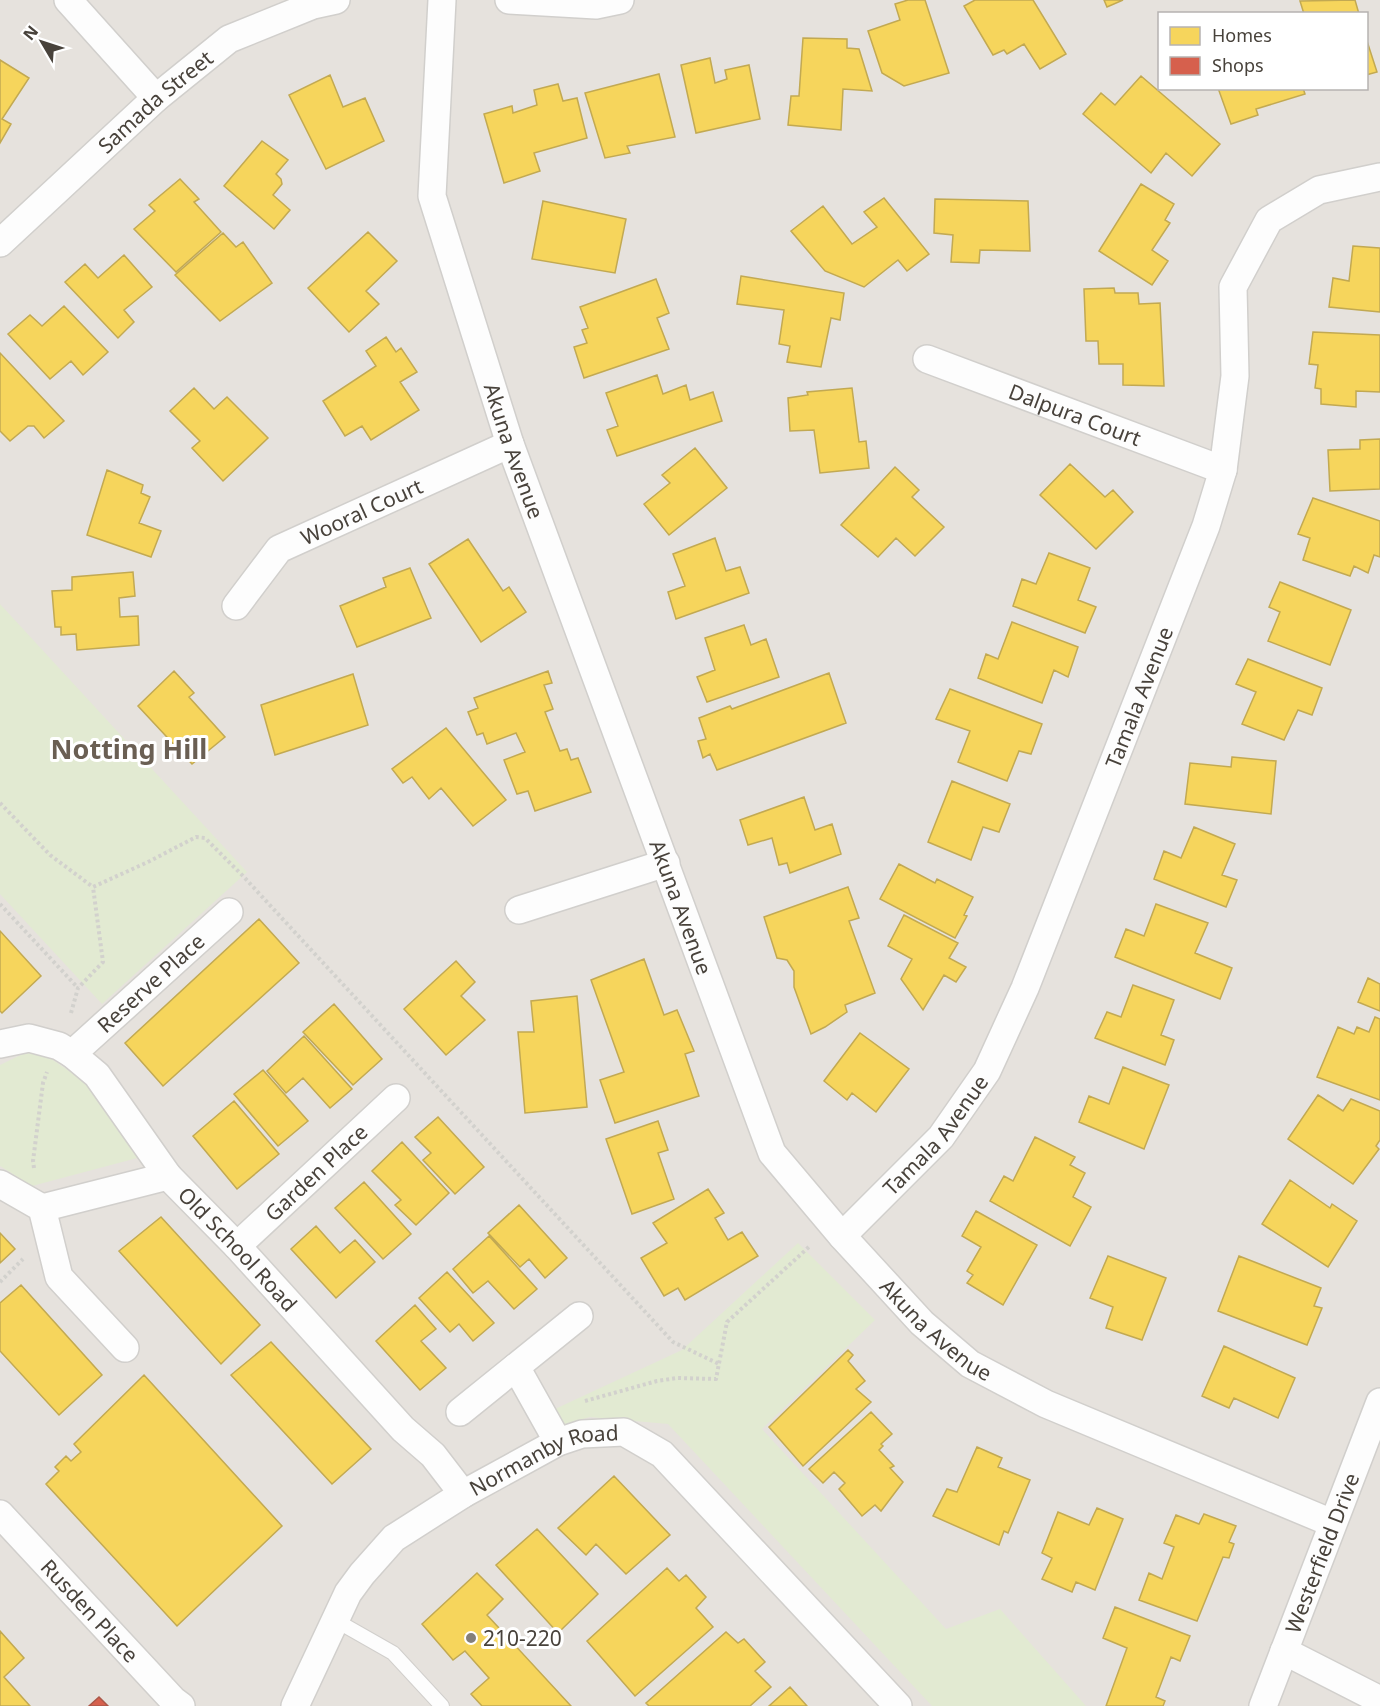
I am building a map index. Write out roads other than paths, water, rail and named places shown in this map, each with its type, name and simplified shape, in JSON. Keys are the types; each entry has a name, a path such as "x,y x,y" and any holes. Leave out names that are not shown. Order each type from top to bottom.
{"street":[{"path":"68,0 156,98"},
{"name":"Samada Street","path":"0,243 156,98 229,39 313,5 336,0"},
{"name":"Akuna Avenue","path":"442,0 432,196 510,444 772,1153 837,1231 922,1323 970,1364 1046,1404 1332,1523"},
{"path":"509,0 596,5 620,0"},
{"name":"Tamala Avenue","path":"837,1231 941,1137 987,1071 1034,966 1206,526 1223,470 1235,376 1233,287 1269,220 1319,190 1380,177"},
{"name":"Dalpura Court","path":"927,359 1223,470"},
{"name":"Wooral Court","path":"236,606 279,549 510,444"},
{"path":"519,910 666,863"},
{"name":"Reserve Place","path":"65,1050 229,912"},
{"name":"Old School Road","path":"1,1042 29,1038 65,1050 97,1076 168,1176 237,1246 396,1421 433,1455 463,1494"},
{"name":"Garden Place","path":"237,1246 396,1098"},
{"path":"0,1184 42,1208 168,1176"},
{"path":"42,1208 59,1276 125,1348"},
{"path":"460,1412 579,1316"},
{"path":"516,1368 570,1438"},
{"name":"Westerfield Drive","path":"1263,1706 1380,1402"},
{"name":"Normanby Road","path":"296,1706 348,1593 394,1538 463,1494 570,1438 624,1432 662,1454 898,1706"},
{"name":"Rusden Place","path":"0,1514 173,1700 182,1706"},
{"path":"1284,1651 1380,1700"}],"lane":[{"path":"335,1620 393,1653 442,1706"}],"place":[{"name":"210-220","path":"471,1638"}],"district":[{"name":"Notting Hill","path":"129,748"}]}
